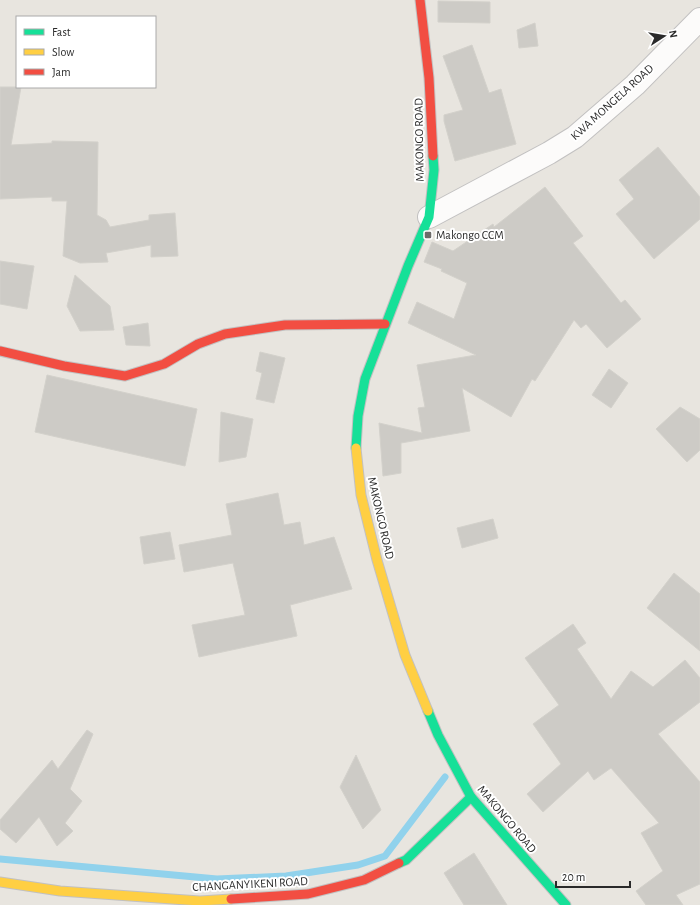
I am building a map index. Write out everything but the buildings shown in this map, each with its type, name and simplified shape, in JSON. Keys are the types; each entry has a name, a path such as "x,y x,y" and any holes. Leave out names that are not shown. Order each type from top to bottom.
{"street":[{"name":"MAKONGO ROAD","path":"420,0 429,78 434,170 429,217 385,324 365,379 358,416 356,451 361,495 377,560 405,655 438,735 471,797 566,905"},
{"name":"KWA MONGELA ROAD","path":"429,217 549,153 575,137 634,85 700,19"},
{"path":"0,351 64,366 125,376 164,364 198,344 225,334 285,325 385,324"},
{"name":"CHANGANYIKENI ROAD","path":"0,882 60,891 200,900 308,894 364,880 406,860 471,797"}],"waterway":[{"path":"0,859 217,879 286,876 358,865 385,856 445,777"}],"traffic: fast":[{"path":"356,448 358,416 365,379 408,266 429,217 434,170 433,156"},
{"path":"428,711 438,735 471,797 566,905"},
{"path":"399,863 406,860 471,797"}],"traffic: slow":[{"path":"356,448 361,495 377,560 405,655 428,711"},
{"path":"0,882 60,891 200,901 231,899"}],"traffic: jam":[{"path":"420,0 429,78 433,156"},
{"path":"0,351 64,366 125,376 164,364 198,344 225,334 285,325 385,324"},
{"path":"231,899 308,894 364,880 399,863"}],"place":[{"name":"Makongo CCM","path":"428,235"}]}
